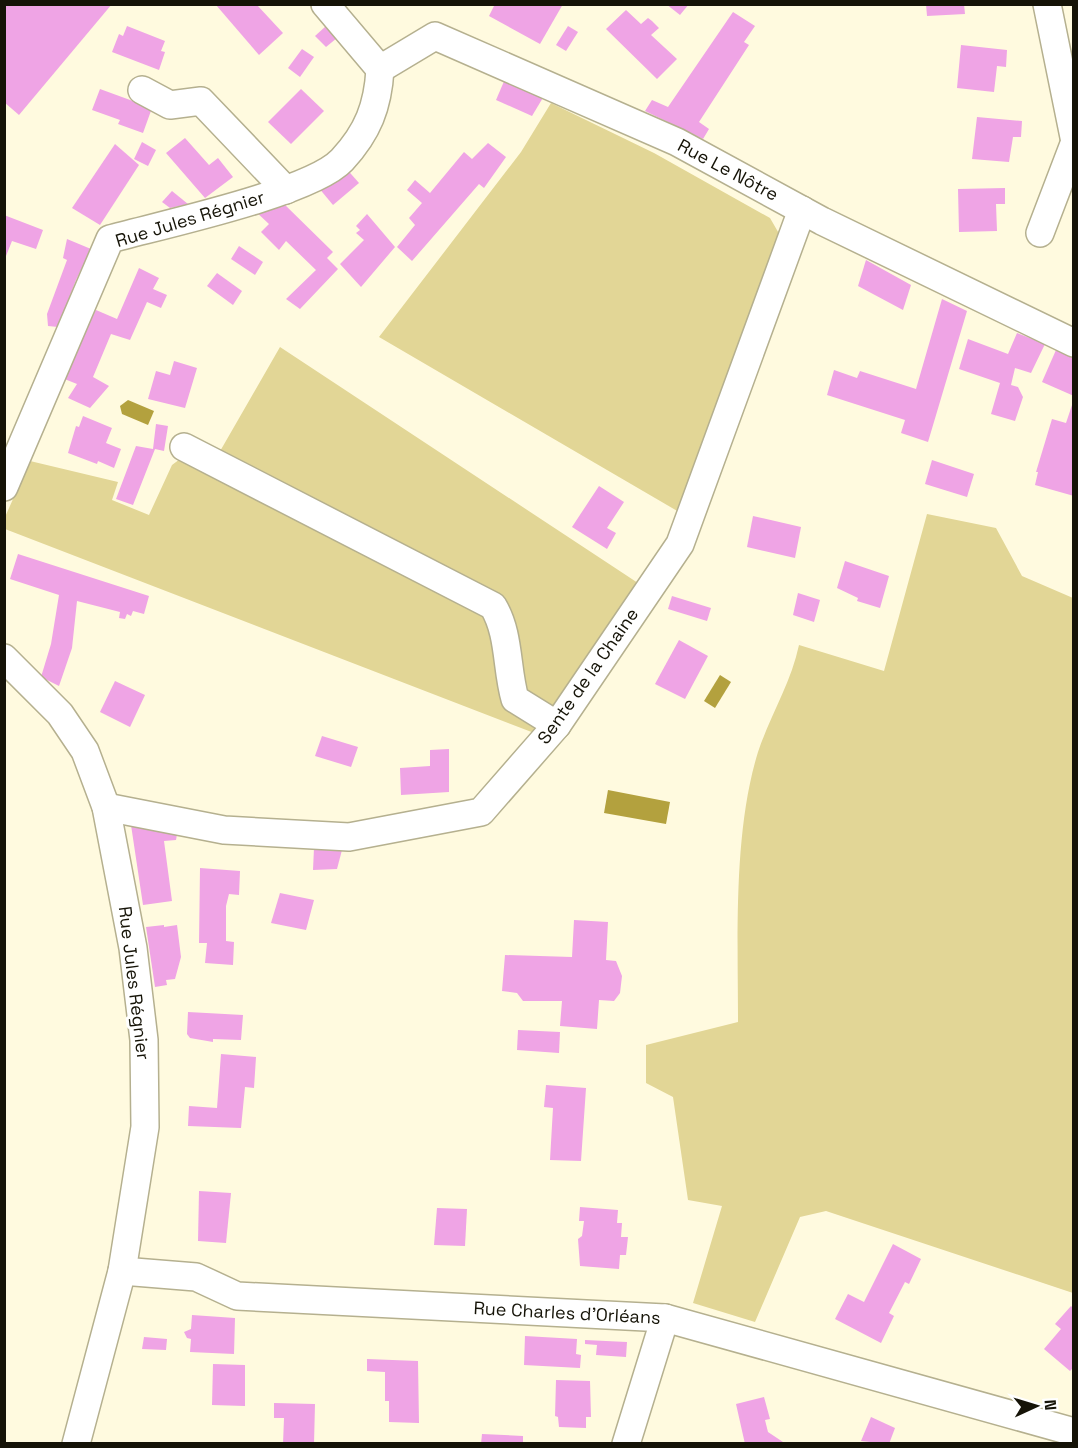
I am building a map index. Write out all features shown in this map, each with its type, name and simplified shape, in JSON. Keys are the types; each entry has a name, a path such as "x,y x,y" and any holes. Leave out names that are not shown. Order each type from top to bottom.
{"street":[{"path":"326,4 380,69"},
{"path":"1047,4 1074,137"},
{"name":"Rue Le Nôtre","path":"380,69 435,36 677,142 802,210 1074,343"},
{"name":"Rue Jules Régnier","path":"4,487 110,239 297,187 341,161 366,128 378,98 380,69"},
{"path":"142,90 170,105 201,101 286,190"},
{"path":"1040,233 1074,144"},
{"name":"Sente de la Chaine","path":"106,807 224,830 349,837 481,812 557,725 680,544 802,210"},
{"path":"184,447 493,606 502,622 509,679 515,699 557,725"},
{"name":"Rue Jules Régnier","path":"4,658 60,714 85,751 106,807 133,948 144,1040 145,1127 122,1271 76,1443"},
{"name":"Rue Charles d'Orléans","path":"122,1271 196,1277 237,1296 665,1318 1074,1432"},
{"path":"626,1443 665,1318"}],"shaded area":[{"path":"551,103 654,153 770,218 781,237 679,512 379,337 521,152"},
{"path":"280,347 641,585 557,709 529,701 510,622 219,453"},
{"path":"128,400 154,411 148,425 122,414 120,406"},
{"path":"184,456 491,613 501,653 548,724 542,736 5,529 5,517 30,461 118,482 112,500 149,515 172,465"},
{"path":"927,514 996,528 1022,576 1073,598 1073,1293 826,1211 800,1217 755,1322 693,1303 722,1206 688,1200 673,1097 646,1083 646,1045 738,1022 741,851 744,817 758,752 791,673 799,645 884,671"},
{"path":"720,675 731,682 715,708 704,701"},
{"path":"608,790 670,802 666,824 604,813"}],"building":[{"path":"4,4 112,4 19,115 4,102"},
{"path":"495,4 563,4 540,44 489,16"},
{"path":"666,4 689,4 680,15"},
{"path":"926,4 964,4 965,14 927,16"},
{"path":"216,5 257,5 283,33 259,55"},
{"path":"626,10 641,24 648,18 652,21 659,28 651,35 677,59 657,79 606,29"},
{"path":"733,12 755,26 744,42 749,45 699,122 709,129 703,139 645,111 652,100 668,107"},
{"path":"127,26 165,41 161,51 165,52 159,70 112,52 119,34 123,36"},
{"path":"326,26 337,38 326,47 315,36"},
{"path":"568,26 578,32 566,51 556,45"},
{"path":"961,45 1007,50 1006,67 997,66 994,92 957,88"},
{"path":"302,49 314,57 300,77 288,68"},
{"path":"505,79 544,96 532,116 496,100"},
{"path":"100,89 152,108 143,133 118,124 120,120 92,110"},
{"path":"301,89 324,111 291,144 268,122"},
{"path":"977,117 1022,121 1021,137 1013,137 1009,162 972,159"},
{"path":"185,138 209,165 218,158 233,177 205,198 166,153"},
{"path":"142,142 156,150 148,166 134,159"},
{"path":"488,143 506,157 484,188 479,184 412,261 397,247 415,225 409,218 422,203 407,190 415,180 430,193 464,152 472,159"},
{"path":"115,144 139,165 100,225 72,208"},
{"path":"344,166 359,183 333,205 318,187"},
{"path":"1005,188 1005,204 996,204 997,231 959,232 958,189"},
{"path":"172,191 188,204 170,208 162,202"},
{"path":"282,202 333,252 327,258 338,269 300,309 286,299 316,270 286,241 279,250 261,232 269,224 254,210"},
{"path":"367,214 395,247 361,287 340,264 364,240 356,233 360,230 356,226"},
{"path":"4,215 43,230 36,249 12,241 4,261"},
{"path":"67,239 91,249 58,327 48,326 47,314 67,260 63,258"},
{"path":"239,246 263,262 255,275 231,259"},
{"path":"866,260 911,285 903,310 858,286"},
{"path":"139,268 159,278 153,289 167,295 161,308 147,302 130,340 111,334 93,377 109,386 90,408 68,398 77,384 62,378 83,323 88,325 96,310 117,319"},
{"path":"217,273 242,291 233,305 207,286"},
{"path":"942,299 967,311 928,442 901,433 905,420 827,395 834,370 857,378 860,371 916,389"},
{"path":"1017,333 1045,344 1031,373 1015,368 1011,385 1018,387 1023,397 1015,421 991,414 1000,383 959,369 968,339 1008,354"},
{"path":"1056,350 1074,359 1074,396 1042,382"},
{"path":"174,361 197,368 185,408 148,399 156,371 170,375"},
{"path":"1074,399 1074,496 1035,485 1038,472 1036,472 1052,419 1066,423"},
{"path":"83,416 112,428 106,443 121,449 114,468 68,453 76,426 79,427"},
{"path":"156,424 168,426 164,451 155,449 133,505 116,499 136,446 153,449"},
{"path":"932,460 974,474 967,497 925,484"},
{"path":"599,486 624,502 607,528 616,533 607,549 572,527"},
{"path":"753,516 801,527 795,558 747,547"},
{"path":"18,554 149,596 144,614 133,611 131,616 127,614 125,619 119,618 120,612 77,601 72,648 59,686 41,677 51,644 59,595 10,579"},
{"path":"845,561 889,576 880,608 857,601 858,598 837,588"},
{"path":"798,593 820,600 814,622 793,615"},
{"path":"672,596 711,608 707,621 668,609"},
{"path":"679,640 708,656 685,699 655,684"},
{"path":"115,681 145,695 130,727 100,712"},
{"path":"322,736 358,747 351,767 315,756"},
{"path":"449,749 449,792 401,795 400,768 430,766 430,750"},
{"path":"131,825 178,829 176,840 164,841 172,901 143,905"},
{"path":"314,848 342,850 337,869 313,870"},
{"path":"200,868 240,871 239,895 229,894 226,906 226,941 234,942 233,965 205,963 207,943 199,943"},
{"path":"280,893 314,900 306,930 271,923"},
{"path":"574,920 608,922 606,960 616,961 622,976 620,993 614,1001 599,1000 597,1029 560,1026 562,1001 523,1001 517,993 502,991 505,955 572,957"},
{"path":"164,925 164,927 177,925 181,957 175,979 166,980 167,985 155,987 146,927"},
{"path":"188,1012 243,1015 241,1040 213,1039 213,1042 190,1038 187,1034"},
{"path":"518,1030 560,1032 559,1053 517,1050"},
{"path":"221,1054 256,1057 254,1088 245,1087 241,1128 188,1126 189,1106 217,1108"},
{"path":"546,1085 586,1088 581,1161 550,1160 553,1108 544,1107"},
{"path":"199,1191 231,1193 226,1243 198,1241"},
{"path":"580,1207 618,1210 617,1223 622,1223 621,1237 628,1237 626,1255 620,1255 619,1269 580,1266 578,1239 582,1236 584,1221 579,1221"},
{"path":"437,1208 467,1209 465,1246 434,1245"},
{"path":"893,1244 921,1259 909,1284 905,1282 889,1313 894,1316 881,1343 835,1319 848,1294 864,1302"},
{"path":"1071,1306 1074,1309 1074,1367 1070,1371 1044,1349 1061,1329 1055,1324"},
{"path":"192,1315 235,1318 234,1354 190,1352 191,1339 187,1338 184,1332 191,1329"},
{"path":"525,1336 577,1339 576,1354 581,1355 580,1368 524,1365"},
{"path":"144,1337 167,1339 166,1350 142,1349"},
{"path":"585,1340 627,1342 626,1357 596,1355 597,1345 585,1344"},
{"path":"367,1359 418,1361 419,1423 389,1422 389,1401 385,1401 385,1372 367,1371"},
{"path":"213,1364 245,1365 245,1406 212,1405"},
{"path":"556,1380 590,1381 591,1417 586,1417 586,1428 559,1427 558,1417 555,1416"},
{"path":"764,1397 770,1419 765,1420 768,1432 786,1444 745,1444 736,1404"},
{"path":"274,1403 315,1404 314,1444 283,1444 284,1418 274,1418"},
{"path":"871,1417 895,1428 889,1444 861,1441"},
{"path":"482,1434 523,1436 523,1444 481,1444"}]}
